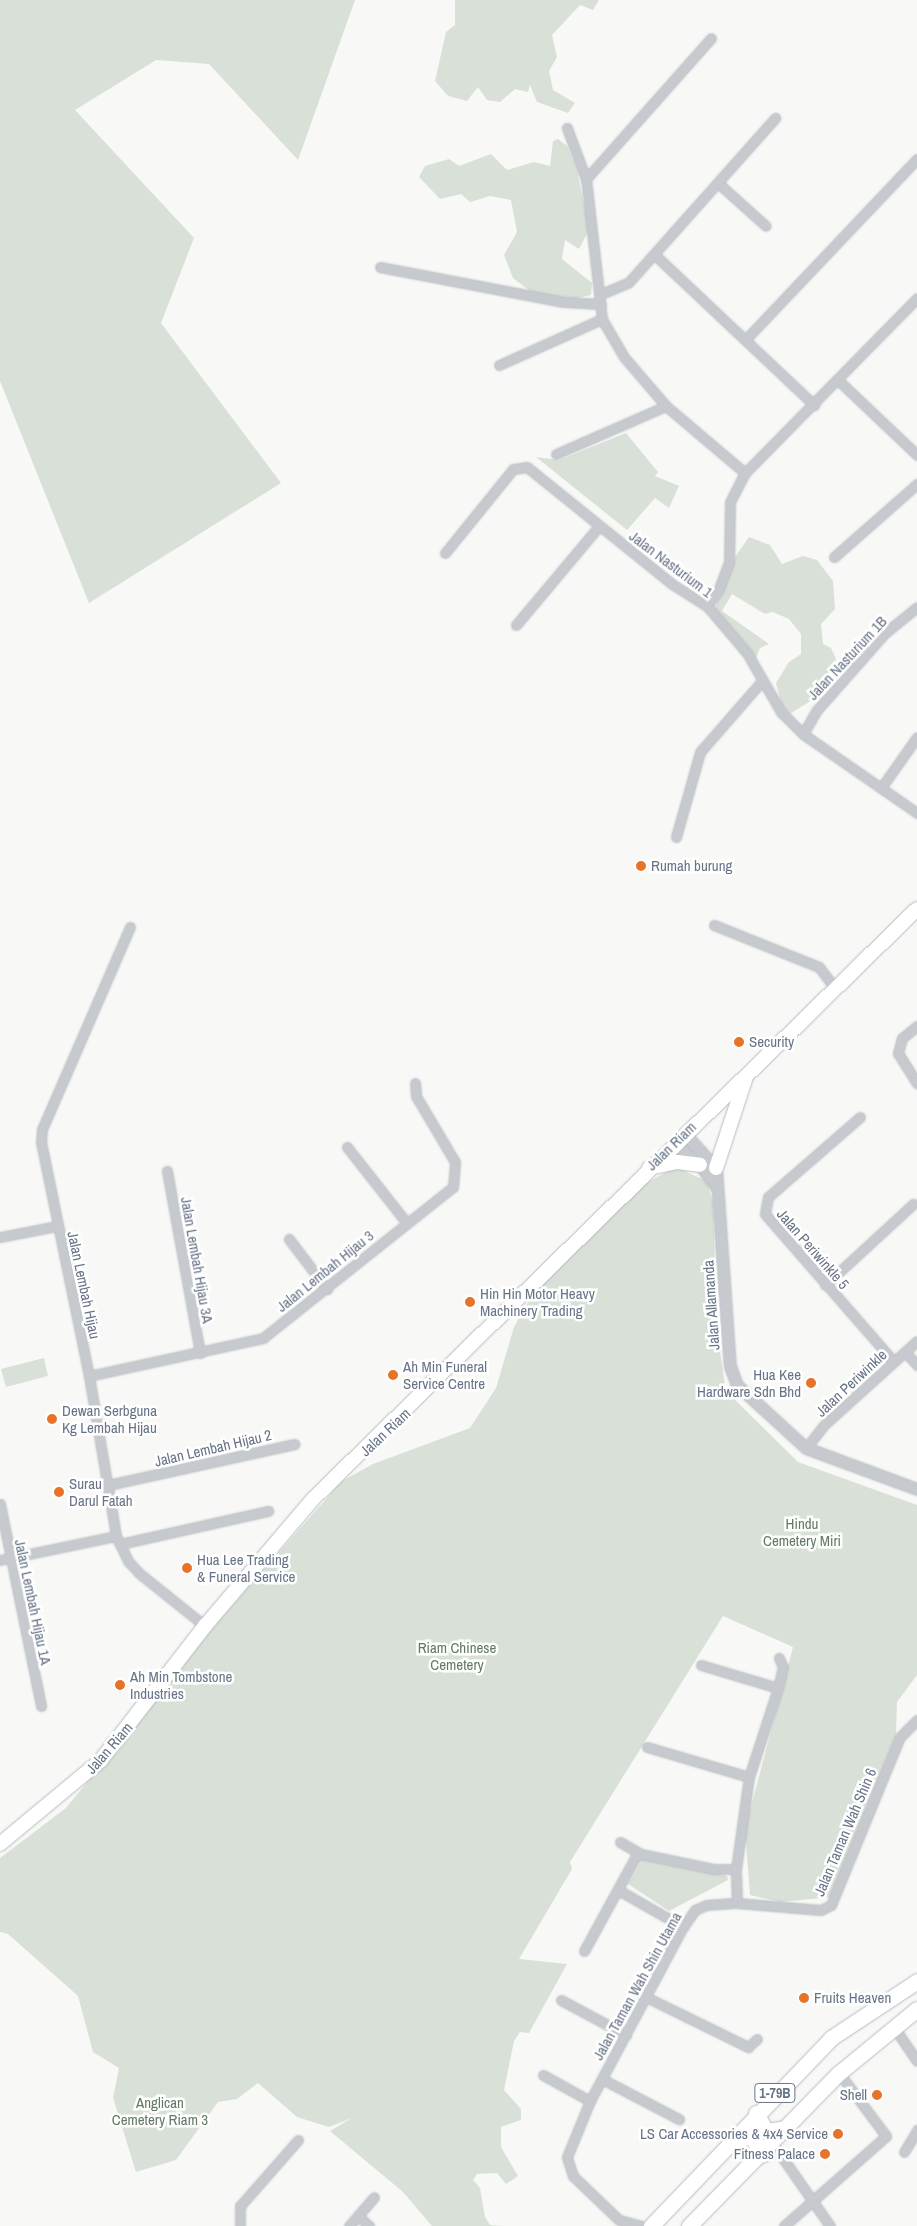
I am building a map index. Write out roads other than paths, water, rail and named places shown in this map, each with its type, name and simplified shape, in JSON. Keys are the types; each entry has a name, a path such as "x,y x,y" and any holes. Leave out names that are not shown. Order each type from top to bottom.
{"highway":[{"name":"1-79B","path":"651,2226 728,2142 831,2038 917,1981"},
{"path":"689,2226 773,2144 839,2073 893,2026 917,2009"},
{"path":"756,2113 766,2131 788,2128"},
{"path":"728,2142 752,2136 762,2154"}],"main road":[{"name":"Jalan Riam","path":"0,1844 101,1760 205,1626 313,1499 450,1370 648,1168 917,909"},
{"path":"716,1168 748,1071"},
{"path":"648,1168 677,1162 700,1165"}],"street":[{"path":"586,179 711,38"},
{"path":"380,267 564,302 601,299 629,282 655,255 775,118"},
{"path":"567,128 586,179 602,319 624,357 666,406 746,473"},
{"path":"746,339 917,159"},
{"path":"718,183 766,226"},
{"path":"655,255 814,404"},
{"path":"707,606 718,591 729,562 730,502 746,473 917,298"},
{"path":"499,366 602,319"},
{"path":"838,380 917,455"},
{"path":"556,454 666,406"},
{"name":"Jalan Nasturium 1","path":"445,553 513,469 527,467 672,584 707,606 746,653 781,712 803,734 917,813"},
{"path":"834,558 917,484"},
{"path":"516,625 599,526"},
{"name":"Jalan Nasturium 1B","path":"803,734 816,710 879,640 917,607"},
{"path":"676,837 700,752 762,681"},
{"path":"881,788 917,737"},
{"path":"714,925 819,968 835,988"},
{"name":"Jalan Lembah Hijau","path":"130,927 42,1130 57,1226 89,1376 118,1540 139,1573 205,1626"},
{"path":"917,1026 902,1038 898,1053 917,1083"},
{"name":"Jalan Lembah Hijau 3","path":"89,1376 263,1338 327,1289 456,1180 453,1158 416,1096 415,1082"},
{"name":"Jalan Periwinkle 5","path":"860,1117 765,1201 768,1220 894,1362"},
{"path":"684,1133 716,1168"},
{"path":"674,1144 700,1165 718,1190"},
{"path":"347,1147 406,1222"},
{"name":"Jalan Allamanda","path":"716,1168 730,1366 738,1385 757,1405 806,1448 917,1489"},
{"name":"Jalan Lembah Hijau 3A","path":"167,1171 200,1353"},
{"path":"825,1285 912,1204"},
{"path":"0,1236 57,1226"},
{"path":"289,1239 327,1289"},
{"name":"Jalan Periwinkle","path":"806,1448 917,1341"},
{"path":"905,1352 917,1365"},
{"name":"Jalan Lembah Hijau 2","path":"108,1486 295,1444"},
{"name":"Jalan Lembah Hijau 1A","path":"0,1504 5,1559 41,1706"},
{"path":"5,1559 118,1540 268,1511"},
{"path":"736,1903 736,1869 749,1777 783,1668 778,1658"},
{"path":"701,1665 778,1688"},
{"name":"Jalan Taman Wah Shin 6","path":"736,1903 821,1910 831,1905 900,1737 917,1720"},
{"path":"647,1747 749,1777"},
{"path":"620,1842 641,1854 714,1869 736,1869"},
{"path":"584,1951 620,1891 634,1858 641,1854"},
{"path":"620,1891 683,1927"},
{"name":"Jalan Taman Wah Shin Utama","path":"642,2226 620,2223 566,2164 590,2100 683,1927 695,1910 706,1905 736,1903"},
{"path":"646,1997 748,2048 757,2039"},
{"path":"561,2000 626,2035"},
{"path":"893,2026 917,2061"},
{"path":"784,2226 813,2198 886,2136 839,2073"},
{"path":"543,2075 590,2100"},
{"path":"602,2078 679,2119"},
{"path":"904,2152 917,2130"},
{"path":"239,2225 240,2206 298,2140"},
{"path":"773,2144 813,2198 830,2226"},
{"path":"349,2226 374,2197"},
{"path":"358,2216 369,2226"}],"place":[{"name":"Rumah burung","path":"641,866"},
{"name":"Security","path":"739,1042"},
{"name":"Hin Hin Motor Heavy Machinery Trading","path":"470,1302"},
{"name":"Ah Min Funeral Service Centre","path":"393,1375"},
{"name":"Hua Kee Hardware Sdn Bhd","path":"811,1383"},
{"name":"Dewan Serbguna Kg Lembah Hijau","path":"52,1419"},
{"name":"Surau Darul Fatah","path":"59,1492"},
{"name":"Hua Lee Trading & Funeral Service","path":"187,1568"},
{"name":"Ah Min Tombstone Industries","path":"120,1685"},
{"name":"Fruits Heaven","path":"804,1998"},
{"name":"Shell","path":"877,2095"},
{"name":"LS Car Accessories & 4x4 Service","path":"838,2134"},
{"name":"Fitness Palace","path":"825,2154"}],"park label":[{"name":"Hindu Cemetery Miri","path":"802,1532"},
{"name":"Riam Chinese Cemetery","path":"457,1656"},
{"name":"Anglican Cemetery Riam 3","path":"160,2110"}]}
